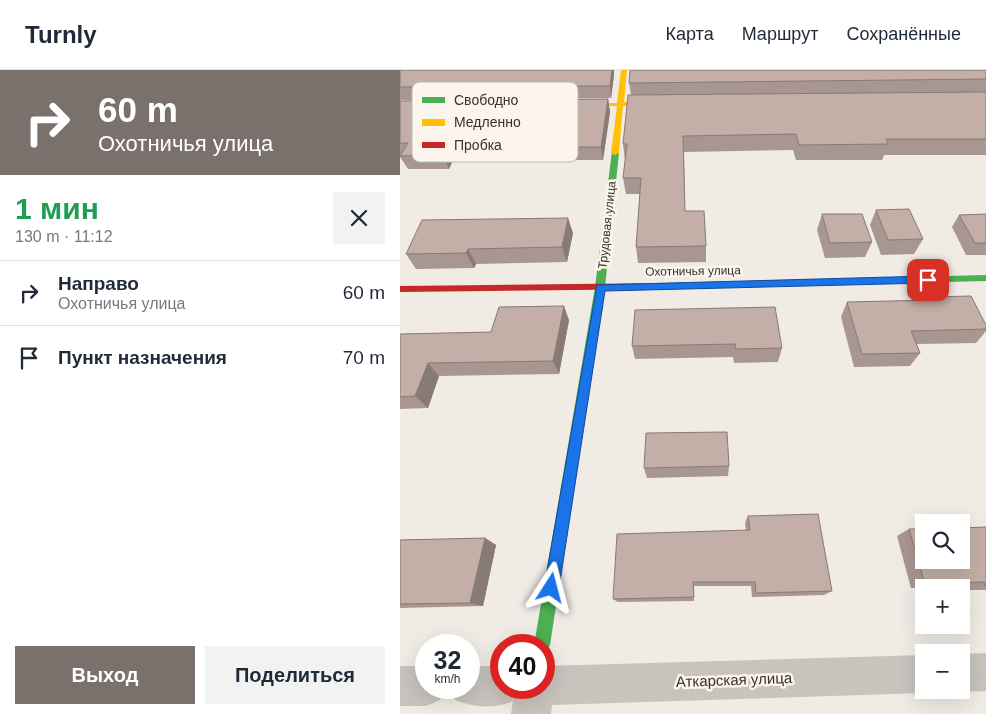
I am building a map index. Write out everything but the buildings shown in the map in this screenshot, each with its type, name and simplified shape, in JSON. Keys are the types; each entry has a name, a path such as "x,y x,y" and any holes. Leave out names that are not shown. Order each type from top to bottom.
{"street":[{"name":"Трудовая улица","path":"544,634 600,287 624,70"},
{"path":"578,105 679,104"},
{"name":"Охотничья улица","path":"400,289 600,287 986,278"},
{"path":"970,673 986,672"},
{"name":"Аткарская улица","path":"555,686 915,674"},
{"path":"400,686 415,686"},
{"path":"531,714 533,699"}],"traffic: fast":[{"path":"544,634 600,287 615,153"},
{"path":"663,286 986,278"}],"traffic: slow":[{"path":"615,153 624,70"},
{"path":"578,105 663,104"}],"traffic: jam":[{"path":"400,289 663,286"}],"route":[{"path":"551,588 600,287 928,280"}]}
